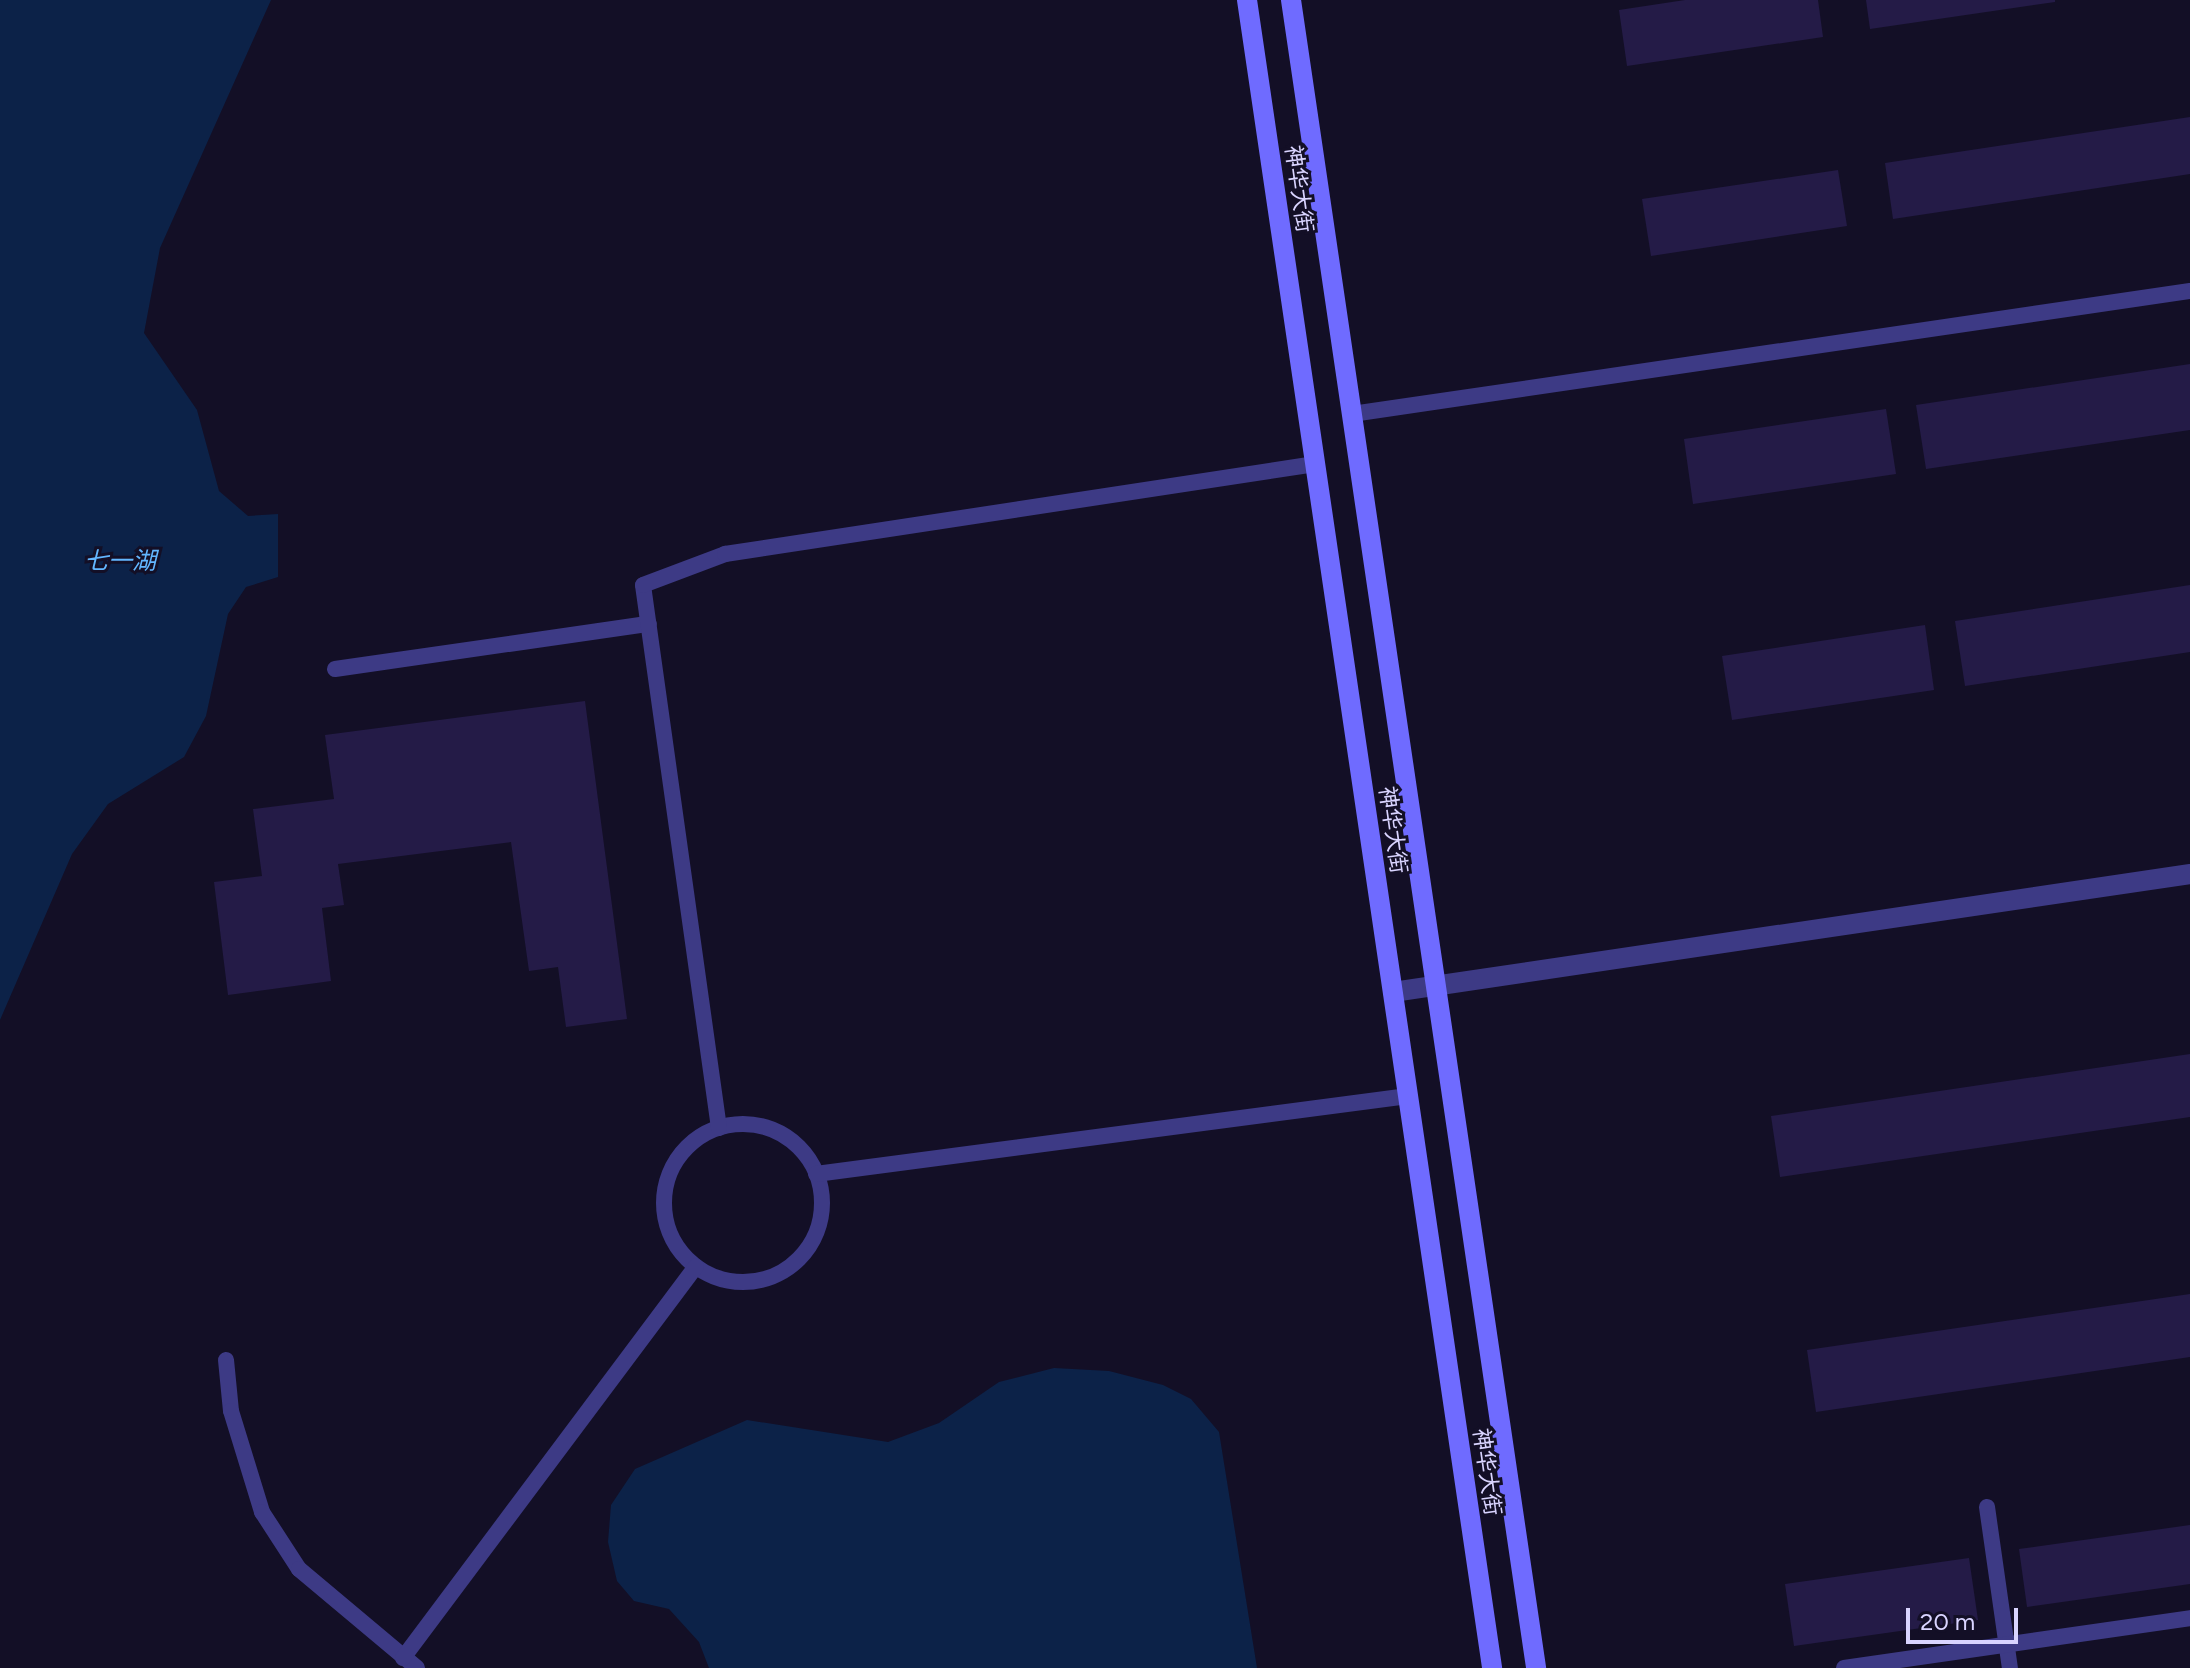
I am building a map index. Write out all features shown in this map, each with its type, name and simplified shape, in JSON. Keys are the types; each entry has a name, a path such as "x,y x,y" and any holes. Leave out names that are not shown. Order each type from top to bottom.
{"main road":[{"name":"神华大街","path":"1247,0 1492,1668"},
{"name":"神华大街","path":"1291,0 1536,1668"}],"street":[{"path":"1393,992 2190,874"}],"lane":[{"path":"1352,414 2190,291"},
{"path":"719,1128 643,585 725,554 1315,464"},
{"path":"335,669 649,624"},
{"path":"816,1174 1408,1096"},
{"path":"719,1128 773,1130 803,1151 816,1174 818,1229 794,1264 755,1281 696,1267 669,1231 664,1188 683,1150 719,1128"},
{"path":"226,1360 231,1411 262,1512 299,1569 410,1663 696,1267"},
{"path":"1987,1507 2010,1668"},
{"path":"1844,1668 2190,1618"}],"water":[{"name":"七一湖","path":"0,0 271,0 160,248 144,333 197,410 219,491 248,516 278,514 278,577 246,587 228,614 206,716 184,757 108,804 72,854 0,1020"},
{"path":"1054,1368 1109,1371 1163,1385 1191,1399 1219,1432 1257,1668 709,1668 699,1642 669,1609 634,1601 617,1581 608,1542 611,1505 635,1469 747,1420 888,1442 939,1423 999,1382"}],"building":[{"path":"1685,0 1818,0 1823,37 1627,66 1619,10"},
{"path":"1866,0 2055,0 2055,2 1870,29"},
{"path":"2190,117 2190,174 1893,219 1885,163"},
{"path":"1838,170 1847,226 1651,256 1642,199"},
{"path":"2190,364 2190,430 1926,469 1916,405"},
{"path":"1886,409 1896,474 1693,504 1684,439"},
{"path":"2190,585 2190,652 1965,686 1955,621"},
{"path":"1925,625 1934,690 1732,720 1722,656"},
{"path":"585,701 627,1019 566,1027 558,967 529,971 511,842 338,864 344,905 322,908 331,981 228,995 214,882 262,876 253,809 334,799 325,735"},
{"path":"2190,1054 2190,1117 1780,1177 1771,1116"},
{"path":"2190,1294 2190,1357 1816,1412 1807,1350"},
{"path":"2190,1525 2190,1584 2027,1607 2019,1549"},
{"path":"1969,1558 1978,1620 1794,1646 1785,1584"}]}
